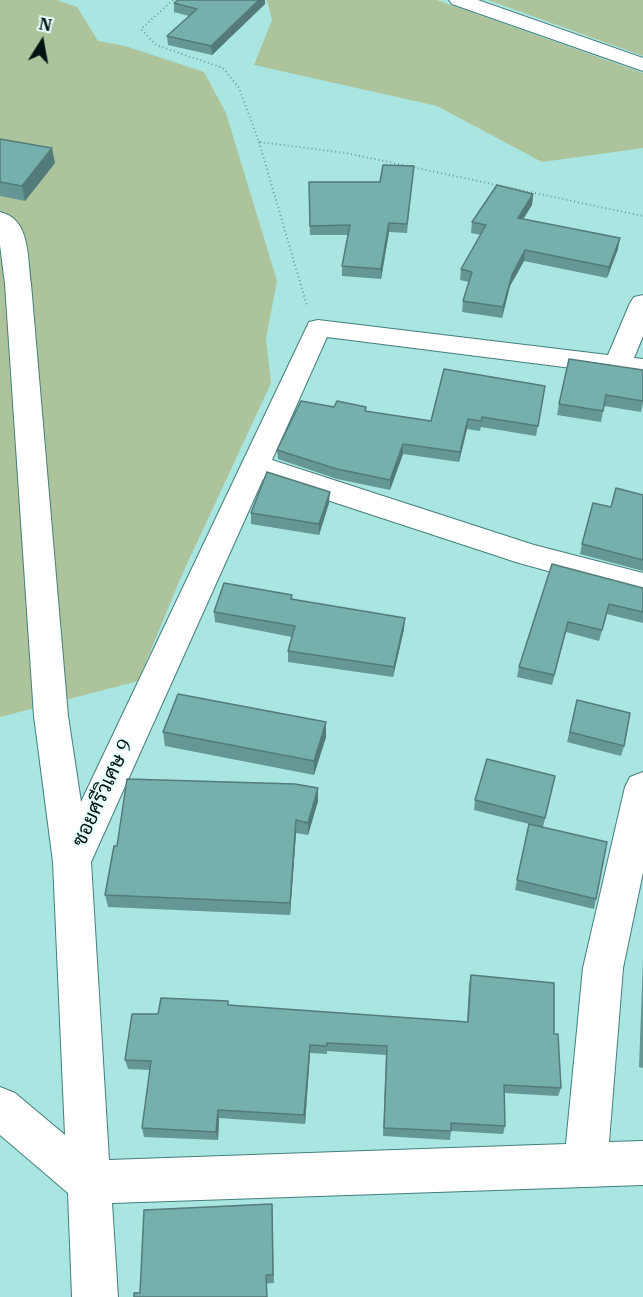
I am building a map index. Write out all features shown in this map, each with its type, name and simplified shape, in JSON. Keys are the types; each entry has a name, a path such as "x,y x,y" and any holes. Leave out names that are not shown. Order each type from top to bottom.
{"street":[{"path":"459,0 643,65"},
{"path":"0,219 9,227 18,284 51,716 72,862"},
{"path":"318,328 631,366 643,303"},
{"name":"ซอยศรีวิเศษ 9","path":"95,1297 72,862 318,328"},
{"path":"254,465 530,555 643,585"},
{"path":"586,1165 603,968 643,787"},
{"path":"0,1108 89,1183 144,1179 643,1163"}],"path":[{"path":"173,0 141,29 156,45 223,68 238,88 259,142 306,305 318,328"},
{"path":"259,142 346,153 643,216"}],"green space":[{"path":"0,0 57,0 77,7 98,41 125,46 204,72 226,113 277,281 266,339 271,383 181,577 138,681 0,717"},
{"path":"267,0 437,0 643,73 643,148 542,162 437,106 254,65 272,20"},
{"path":"488,0 643,0 643,56"}],"building":[{"path":"178,0 259,0 211,46 167,36 197,9 174,3"},
{"path":"0,139 52,148 22,186 0,182"},
{"path":"383,165 414,166 407,224 389,223 381,269 342,266 350,225 310,226 309,182 380,182"},
{"path":"497,185 533,194 518,218 620,238 609,267 525,250 512,275 503,307 463,301 472,272 461,269 486,225 472,222"},
{"path":"569,359 643,370 643,401 606,395 603,411 559,404"},
{"path":"444,369 545,386 538,426 482,417 481,421 468,419 460,452 403,444 390,480 337,469 277,450 301,401 334,407 337,401 366,407 365,411 431,421"},
{"path":"267,472 330,492 319,524 251,513"},
{"path":"616,488 643,495 643,560 582,544 593,503 611,507"},
{"path":"552,564 643,588 643,612 609,604 602,630 568,622 554,675 519,667"},
{"path":"224,583 292,595 291,599 405,618 394,667 288,651 295,626 214,612"},
{"path":"178,694 326,722 314,761 163,732"},
{"path":"577,700 630,713 624,746 570,732"},
{"path":"487,759 555,776 545,818 475,800"},
{"path":"127,779 295,784 318,788 308,823 296,820 290,903 105,895 114,846 117,846"},
{"path":"529,824 607,842 596,899 517,880"},
{"path":"471,975 554,983 554,1034 558,1034 561,1088 504,1085 505,1126 451,1123 451,1131 384,1128 387,1046 327,1043 327,1046 310,1045 304,1115 218,1110 216,1132 142,1128 151,1061 125,1060 132,1014 158,1014 161,998 228,1001 228,1005 468,1022"},
{"path":"272,1204 273,1275 266,1275 267,1297 134,1297 134,1293 140,1293 144,1210"}]}
